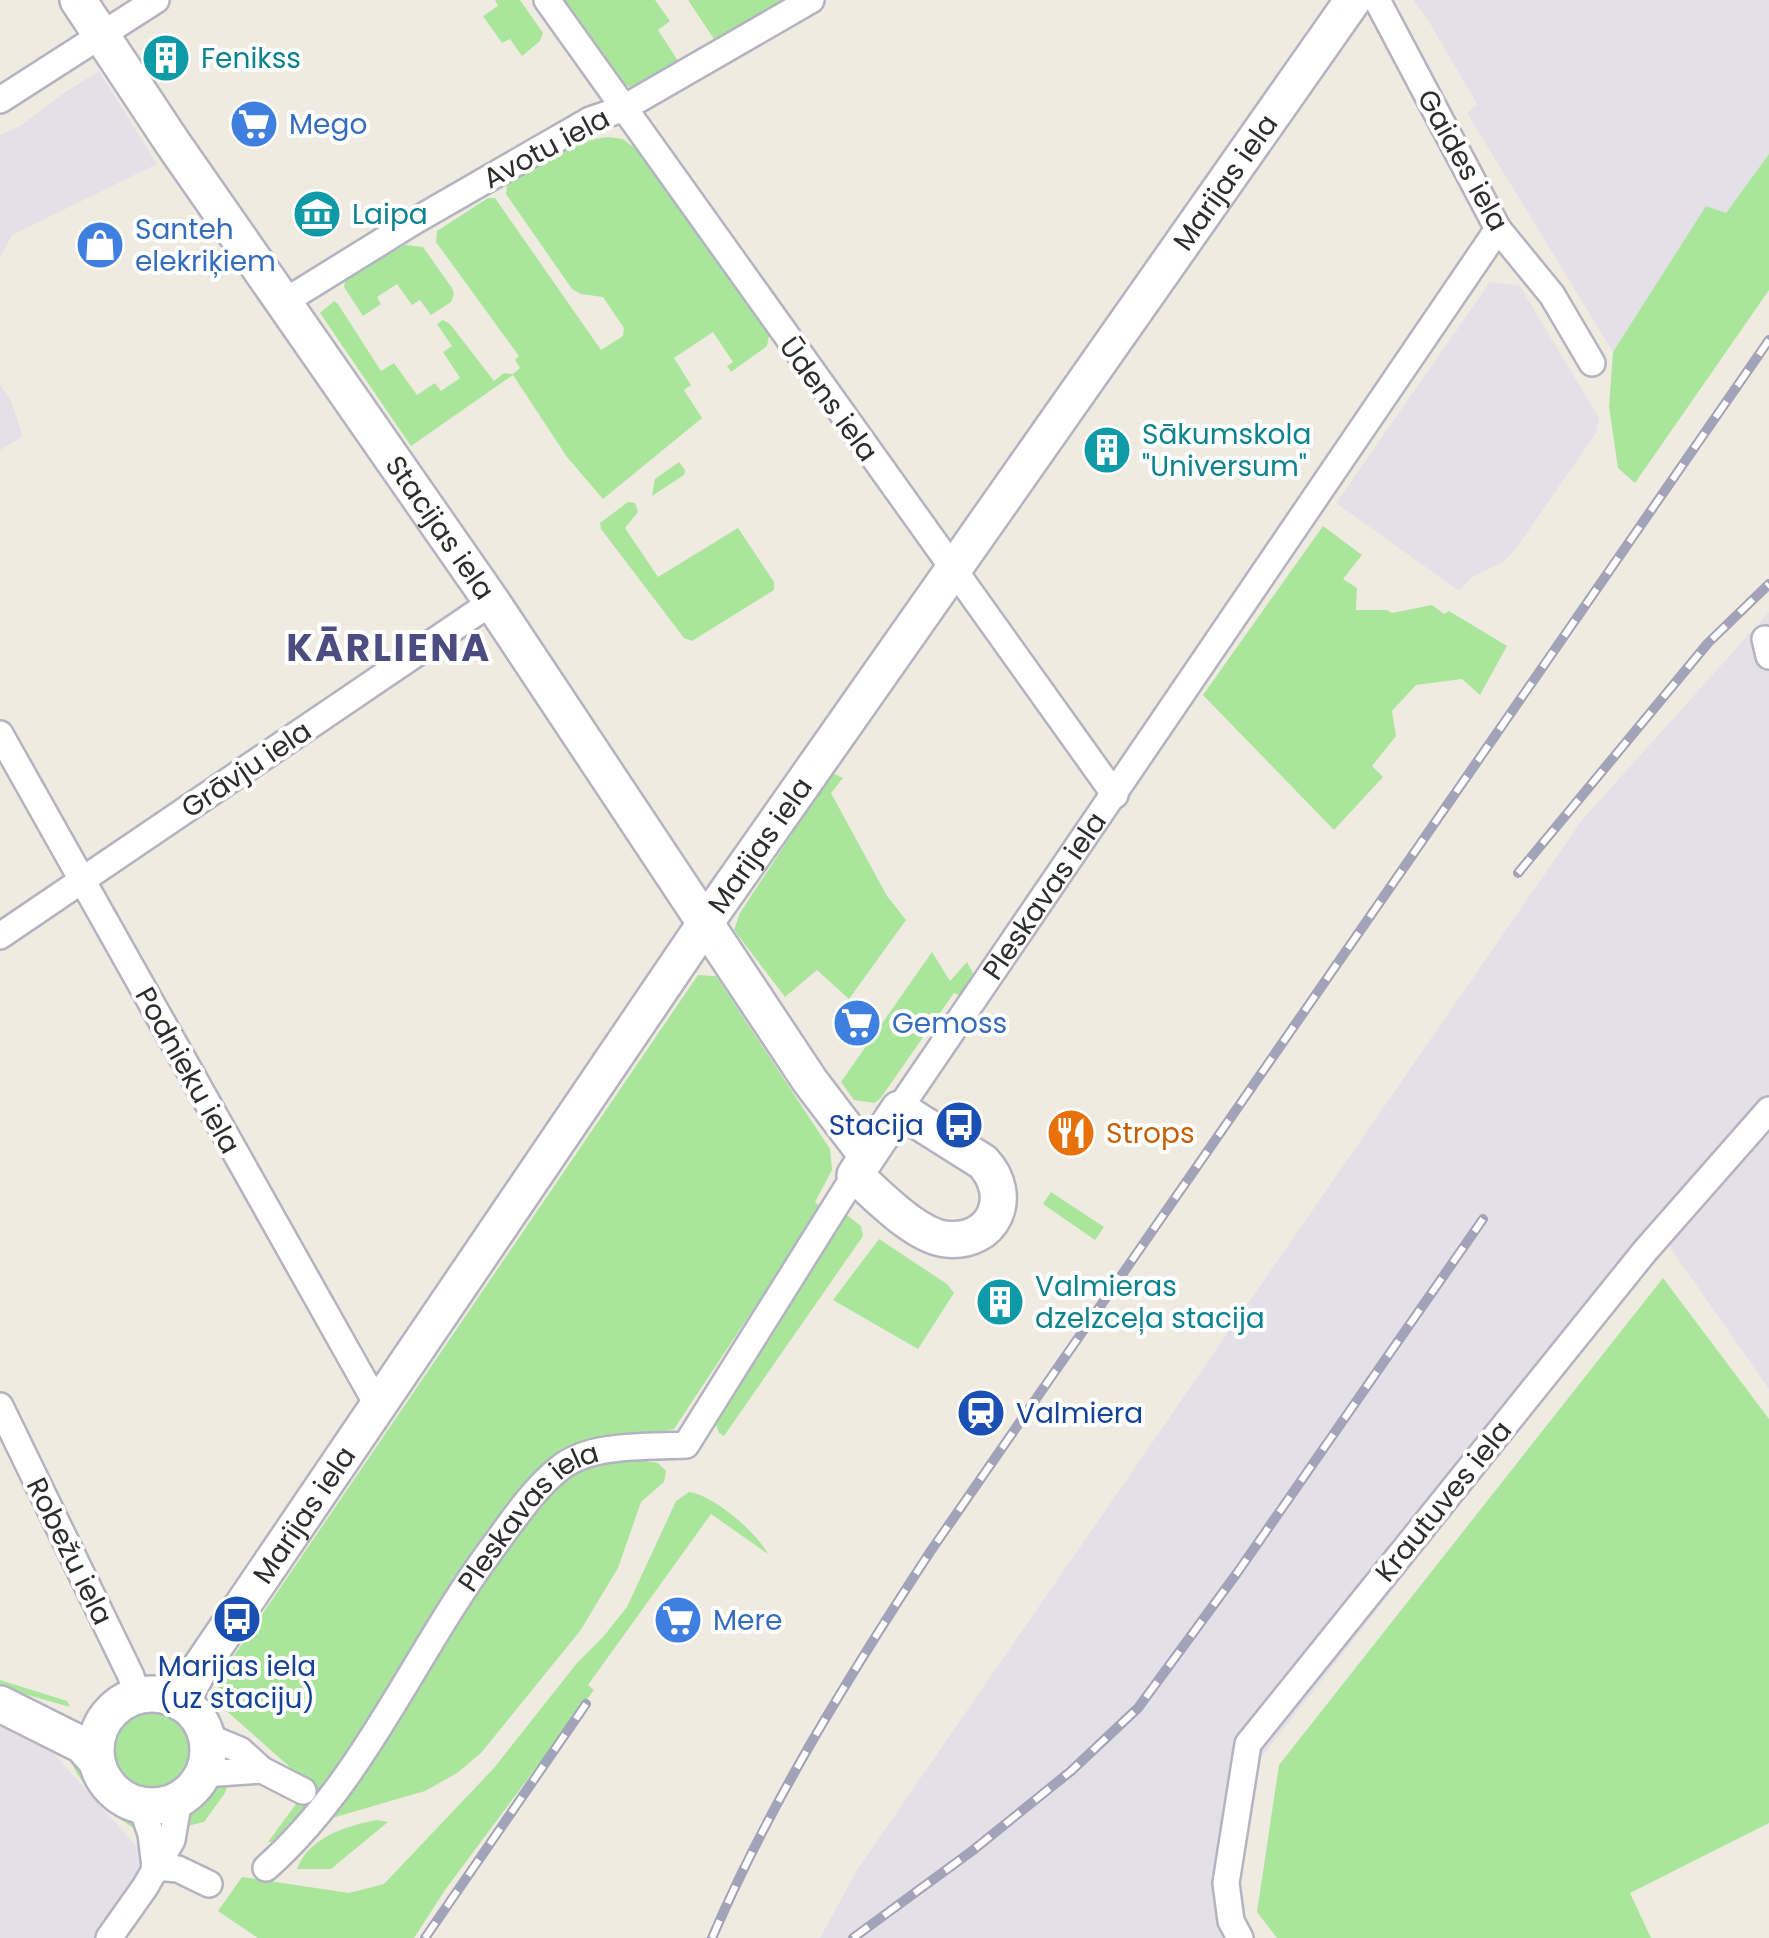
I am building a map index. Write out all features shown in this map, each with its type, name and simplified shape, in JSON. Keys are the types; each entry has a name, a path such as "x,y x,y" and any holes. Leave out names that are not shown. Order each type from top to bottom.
{"street":[{"name":"Stacijas iela","path":"78,0 492,602 890,1207 944,1239 977,1234 990,1224 999,1198 994,1174 982,1162 899,1109"},
{"path":"0,100 156,0"},
{"name":"Ūdens iela","path":"547,0 1115,795"},
{"name":"Avotu iela","path":"284,302 412,222 590,120 622,109 811,0"},
{"name":"Marijas iela","path":"181,1702 198,1671 706,925 1353,0"},
{"name":"Gaides iela","path":"1377,0 1498,229 1552,295 1592,362"},
{"name":"Pleskavas iela","path":"266,1868 322,1810 465,1585 511,1522 561,1466 608,1449 686,1445 899,1109 1498,229"},
{"name":"Grāvju iela","path":"0,936 492,602"},
{"name":"Podnieku iela","path":"0,734 378,1406"},
{"name":"Krautuves iela","path":"1240,1938 1232,1921 1226,1883 1248,1744 1645,1251 1769,1110"},
{"name":"Robežu iela","path":"0,1406 132,1676 137,1697"},
{"path":"98,1762 98,1738 107,1718 118,1706 137,1697 165,1696 181,1702 196,1716 206,1736 208,1750 172,1840 109,1938"},
{"path":"7,1706 107,1718"},
{"path":"7,1706 82,1745 98,1762 109,1786 141,1805 166,1804 191,1786 262,1770"},
{"path":"206,1736 240,1750 262,1770 304,1792"},
{"path":"141,1805 151,1834 155,1867"},
{"path":"155,1867 178,1870 209,1884"}],"shaded area":[{"path":"1413,0 1769,0 1769,154 1613,352 1467,113 1477,104"},
{"path":"99,71 157,164 12,235 0,258 0,135 20,126"},
{"path":"1490,282 1520,286 1599,418 1596,433 1515,550 1503,562 1472,577 1459,591 1336,503"},
{"path":"0,384 11,401 23,436 0,450"},
{"path":"1769,612 1769,1389 1666,1242 1256,1764 1212,1896 1233,1938 820,1938 857,1870 1582,820"},
{"path":"0,1702 14,1709 155,1867 102,1938 0,1938"}],"green space":[{"path":"495,0 520,0 543,33 540,41 522,56 510,39 502,43 483,16 498,6"},
{"path":"564,0 655,0 670,21 658,30 678,61 631,87 623,85"},
{"path":"688,0 789,0 716,42"},
{"path":"609,137 623,139 641,153 769,336 767,346 731,372 727,366 733,362 713,332 674,358 691,385 684,390 702,418 603,499 567,457 513,375 411,446 320,313 334,301 338,304 381,371 394,363 417,395 435,383 441,391 460,378 443,352 452,346 437,324 443,320 494,381 504,373 513,374 520,368 515,360 519,356 436,242 437,231 488,198 495,198 601,350 623,336 624,328 603,297 572,289 506,194 507,185 542,161 583,142"},
{"path":"1769,154 1769,290 1635,483 1618,468 1609,407 1613,352 1706,206 1726,213"},
{"path":"405,245 423,247 452,288 451,302 431,315 420,300 412,305 397,284 377,297 381,304 363,316 344,287 346,278"},
{"path":"679,462 684,475 652,496 655,479"},
{"path":"628,502 635,503 638,512 625,528 658,577 738,528 774,582 774,590 692,641 684,638 601,529 600,523"},
{"path":"1323,526 1362,555 1343,579 1357,588 1356,610 1392,613 1432,605 1507,646 1480,695 1462,679 1416,685 1392,711 1396,736 1372,766 1383,777 1334,830 1203,695"},
{"path":"826,770 843,778 831,793 887,896 906,920 849,999 817,970 785,997 734,930 740,913 814,800 811,785"},
{"path":"932,952 950,981 967,962 976,979 970,990 954,993 880,1099 874,1103 854,1100 841,1082"},
{"path":"698,975 716,976 830,1149 832,1170 815,1202 821,1207 674,1429 577,1449 327,1794 279,1842 268,1842 310,1785 213,1699 229,1663"},
{"path":"1051,1192 1104,1227 1095,1240 1043,1204"},
{"path":"844,1213 861,1226 863,1236 724,1436 715,1422"},
{"path":"879,1239 947,1284 954,1293 918,1349 833,1300"},
{"path":"1663,1278 1769,1419 1769,1823 1630,1893 1651,1938 1277,1938 1257,1912 1279,1765"},
{"path":"618,1457 658,1463 666,1471 664,1482 641,1502 618,1568 580,1631 481,1753 457,1773 425,1791 332,1818 512,1538 553,1488 584,1467"},
{"path":"689,1492 734,1516 768,1554 711,1514 588,1685 594,1690 445,1890 414,1938 258,1938 218,1911 242,1877 349,1893 384,1884 494,1768 627,1607 676,1501"},
{"path":"0,1680 67,1701 70,1707 0,1687"},
{"path":"151,1711 166,1714 179,1723 188,1736 188,1766 179,1779 166,1788 151,1791 136,1788 123,1779 114,1766 111,1751 114,1736 123,1723 136,1714"},
{"path":"68,1749 141,1831 95,1797 76,1772"},
{"path":"229,1780 225,1793 204,1822 183,1827 198,1796"},
{"path":"377,1820 388,1822 331,1869 297,1869 319,1841"}],"railway":[{"path":"712,1938 760,1837 813,1740 930,1552 1769,340"},
{"path":"1518,873 1708,643 1769,584"},
{"path":"853,1938 972,1851 1071,1771 1138,1708 1237,1573 1483,1219"},
{"path":"425,1938 586,1704"}],"place":[{"name":"Fenikss","path":"166,58"},
{"name":"Mego","path":"254,124"},
{"name":"Laipa","path":"317,214"},
{"name":"Santeh elekriķiem","path":"100,245"},
{"name":"Sākumskola \"Universum\"","path":"1107,450"},
{"name":"Gemoss","path":"857,1023"},
{"name":"Stacija","path":"959,1125"},
{"name":"Strops","path":"1071,1133"},
{"name":"Valmieras dzelzceļa stacija","path":"1000,1302"},
{"name":"Valmiera","path":"981,1413"},
{"name":"Marijas iela (uz staciju)","path":"237,1619"},
{"name":"Mere","path":"678,1620"}],"district":[{"name":"KĀRLIENA","path":"389,648"}]}
